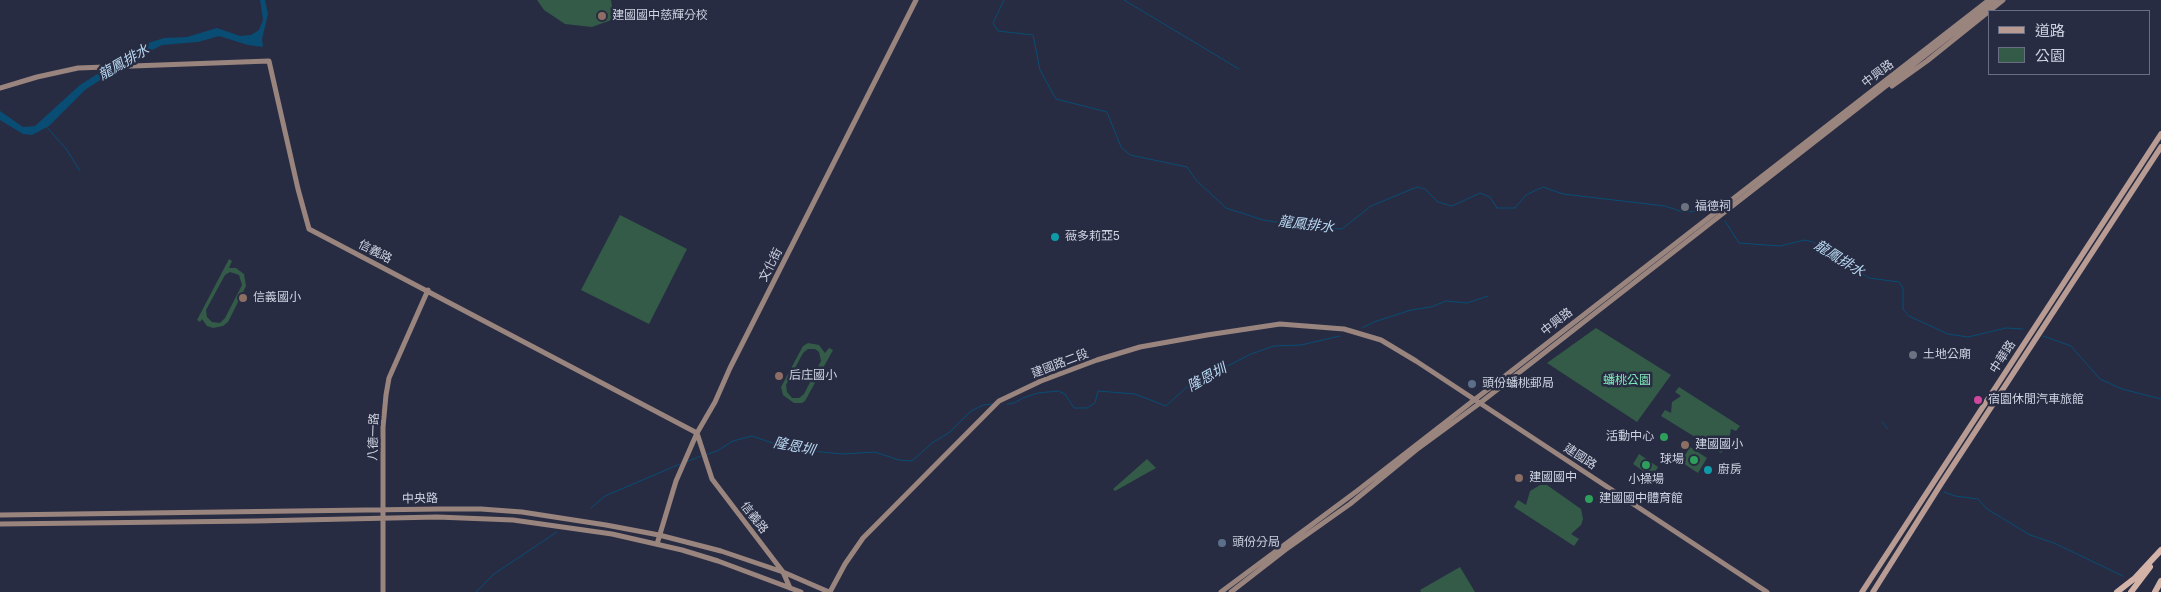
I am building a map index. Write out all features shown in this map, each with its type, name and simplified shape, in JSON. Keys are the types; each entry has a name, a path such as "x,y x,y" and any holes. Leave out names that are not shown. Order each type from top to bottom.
{"highway":[{"path":"2117,592 2135,578 2161,551"},
{"path":"2131,592 2161,551"},
{"path":"2155,592 2161,581"}],"main road":[{"name":"中華路","path":"1862,592 2161,134"},
{"name":"中華路","path":"1874,591 2161,147"},
{"path":"2140,166 2146,170"}],"street":[{"name":"文化街","path":"657,544 682,467 697,433 715,402 730,368 916,0"},
{"name":"中興路","path":"1905,67 1921,49 1984,0"},
{"name":"中興路","path":"1221,592 1352,495 1989,0"},
{"name":"中興路","path":"1231,592 1285,550 1350,504 1416,450 1480,403 1996,0"},
{"name":"中興路","path":"1991,10 2003,0"},
{"name":"中興路","path":"1861,107 1927,61 1988,12"},
{"name":"信義路","path":"0,88 78,68 269,61 309,229 697,433 712,479 722,495 783,572 790,588"},
{"path":"1834,120 1844,120"},
{"path":"1760,177 1760,185"},
{"name":"八德一路","path":"383,592 382,510 386,395 390,378 428,290"},
{"name":"建國路二段","path":"830,592 845,564 863,538 945,458 999,401 1041,381 1097,360 1140,348 1280,324 1344,328 1382,340"},
{"name":"建國路","path":"1382,340 1475,399 1767,592"},
{"name":"中央路","path":"0,515 480,509 522,512 659,535 721,551 783,572 830,592"},
{"name":"中央路","path":"0,524 437,517 513,520 612,534 657,544 718,561 801,592"}],"green space":[{"path":"537,0 611,0 614,19 592,27 565,24 544,10"},
{"path":"620,215 687,249 649,324 581,290"},
{"path":"229,259 232,261 229,268 236,268 244,274 246,286 228,322 223,326 213,328 207,326 202,319 200,322 197,320","holes":["230,272 239,275 242,285 225,318 220,323 212,322 207,317 206,310 225,275"]},
{"name":"蟠桃公園","path":"1596,328 1671,375 1637,422 1547,363"},
{"path":"808,343 819,345 825,353 829,348 833,350 805,401 794,403 783,395 781,387 803,346","holes":["808,349 815,349 819,352 821,361 804,394 799,398 792,398 787,392 786,385 803,353"]},
{"path":"1679,387 1740,426 1736,431 1731,429 1729,441 1720,446 1725,449 1721,453 1661,416 1665,410 1671,413 1672,402 1681,396 1675,392"},
{"name":"球場","path":"1690,447 1707,458 1698,473 1681,462"},
{"name":"小操場","path":"1639,454 1658,467 1652,477 1633,464"},
{"path":"1147,459 1156,468 1115,491 1113,489"},
{"path":"1540,485 1547,485 1581,509 1583,519 1581,525 1571,534 1579,539 1574,546 1514,507 1518,500 1526,505 1530,491"},
{"path":"1460,567 1475,592 1421,592 1420,590"}],"water":[{"path":"260,0 265,0 268,14 262,39 263,47 248,45 219,36 198,42 162,45 136,58 86,89 49,126 32,135 23,134 0,120 0,111 23,127 35,126 80,85 145,44 164,38 187,37 217,28 240,36 251,35 259,30 263,20"}],"waterway":[{"name":"龍鳳排水","path":"1004,0 993,23 998,31 1033,35 1040,70 1056,99 1107,112 1121,147 1130,155 1187,167 1196,180 1226,208 1263,220 1302,226 1342,229 1371,206 1417,187 1425,189 1438,202 1452,206 1480,193 1490,197 1497,208 1515,208 1526,195 1543,187 1563,194 1665,206 1683,212 1705,211"},
{"path":"1124,0 1239,69"},
{"path":"46,126 67,150 80,171"},
{"name":"龍鳳排水","path":"1725,221 1739,243 1780,246 1805,240 1813,242 1869,278 1899,282 1903,288 1903,309 1909,316 1948,334 1968,337 2006,328 2023,329"},
{"name":"隆恩圳","path":"1362,328 1411,310 1431,307 1446,301 1467,303 1488,296"},
{"name":"隆恩圳","path":"1007,404 1038,393 1058,391 1065,394 1074,408 1087,408 1095,403 1098,391 1135,394 1166,406 1188,386 1251,354 1274,346 1301,345 1340,336"},
{"name":"龍鳳排水","path":"2043,336 2071,346 2100,379 2122,389 2161,399"},
{"name":"隆恩圳","path":"705,455 717,451 733,441 752,436 790,449 843,454 875,452 899,460 912,461 932,443 950,432 971,411 983,405 993,404"},
{"path":"1882,422 1888,429"},
{"name":"隆恩圳","path":"686,462 701,456"},
{"name":"隆恩圳","path":"591,508 605,496 680,464"},
{"path":"1944,492 1955,496 1978,499 1987,509 2030,535 2054,543 2123,576"},
{"name":"隆恩圳","path":"476,592 494,574 557,532"}],"place":[{"name":"建國國中慈輝分校","path":"602,16"},
{"name":"福德祠","path":"1685,207"},
{"name":"薇多莉亞5","path":"1055,237"},
{"name":"信義國小","path":"243,298"},
{"name":"土地公廟","path":"1913,355"},
{"name":"后庄國小","path":"779,376"},
{"name":"頭份蟠桃郵局","path":"1472,384"},
{"name":"宿園休閒汽車旅館","path":"1978,400"},
{"name":"活動中心","path":"1664,437"},
{"name":"建國國小","path":"1685,445"},
{"name":"球場","path":"1694,460"},
{"name":"小操場","path":"1646,465"},
{"name":"廚房","path":"1708,470"},
{"name":"建國國中","path":"1519,478"},
{"name":"建國國中體育館","path":"1589,499"},
{"name":"頭份分局","path":"1222,543"}]}
